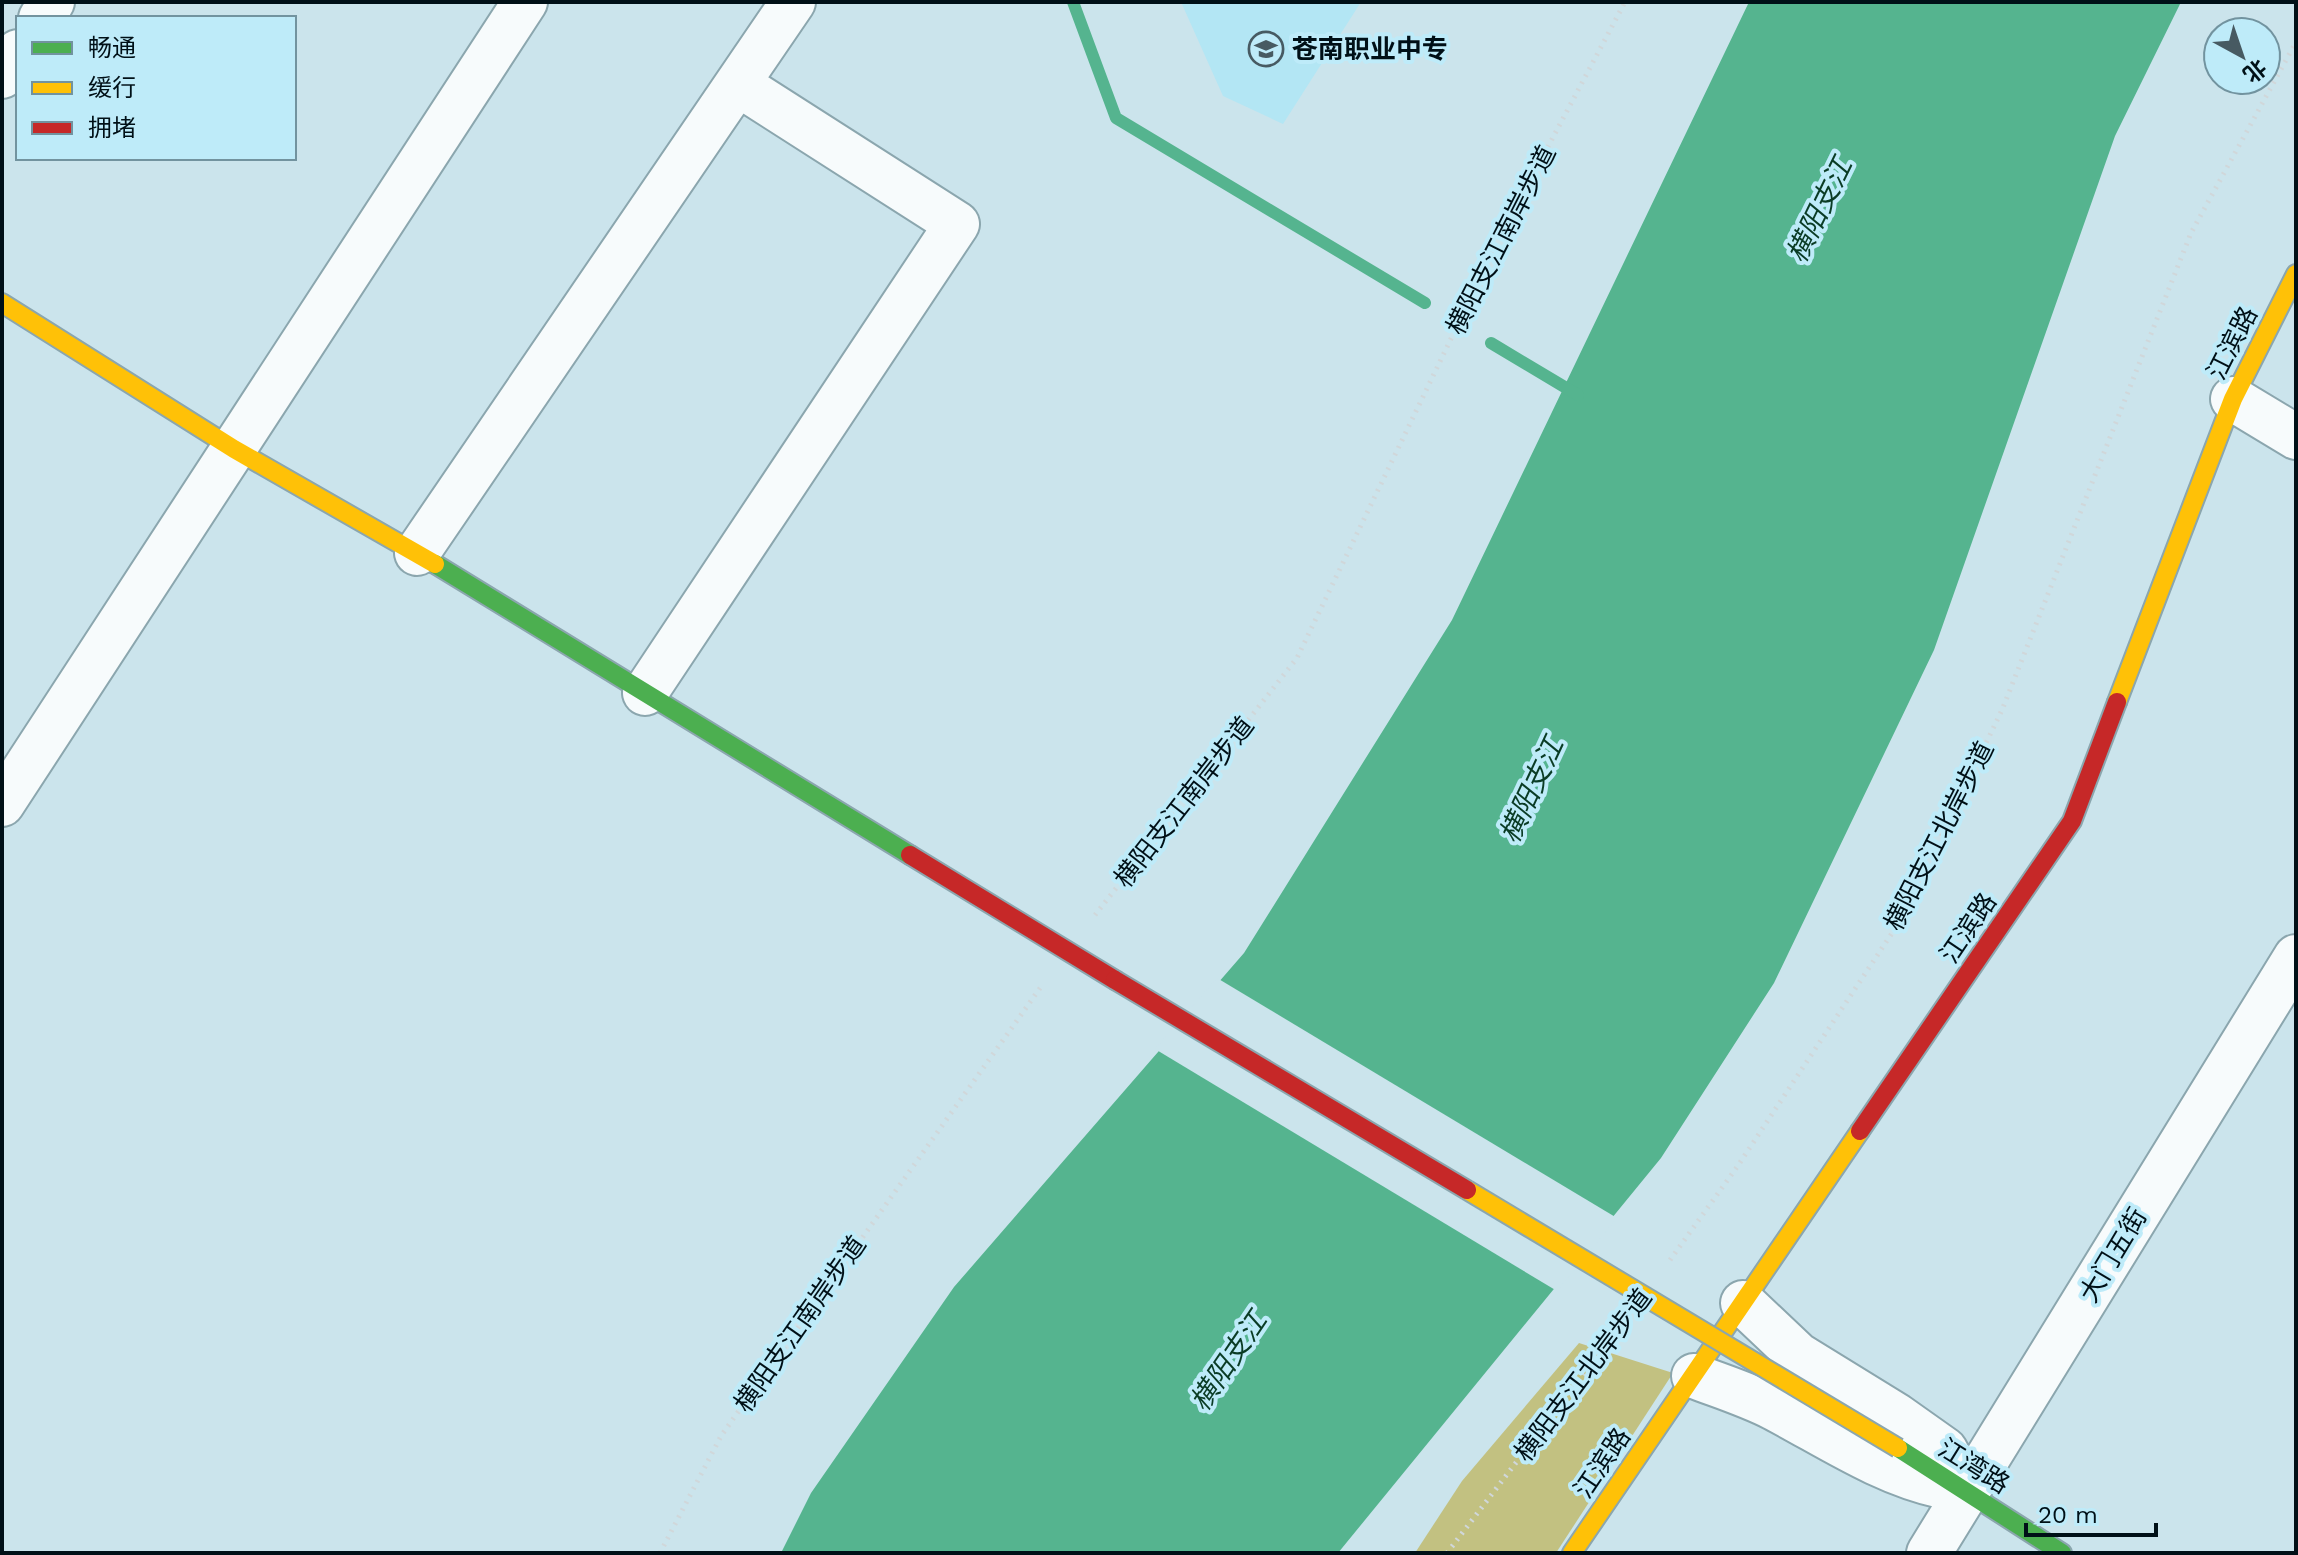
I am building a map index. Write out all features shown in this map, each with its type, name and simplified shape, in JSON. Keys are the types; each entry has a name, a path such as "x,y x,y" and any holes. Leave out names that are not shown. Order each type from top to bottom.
{"main road":[{"name":"江滨路","path":"1572,1553 2072,821 2233,399 2296,274"},
{"name":"江湾路","path":"2,303 234,449 417,553 1115,980 1898,1448 2062,1553"}],"street":[{"path":"2,804 525,2"},
{"path":"417,553 793,2"},
{"path":"2,76 16,55"},
{"path":"645,693 957,224 738,84"},
{"path":"2233,399 2296,437"},
{"name":"大门五街","path":"1929,1553 2296,957"},
{"path":"1743,1303 1798,1355 1897,1416 1945,1450 1968,1492"},
{"path":"1694,1376 1771,1407 1862,1456 1922,1482 1968,1492"}],"path":[{"name":"横阳支江南岸步道","path":"660,1553 721,1436 1067,950 1297,658 1501,235 1625,2"},
{"name":"横阳支江北岸步道","path":"1447,1553 1737,1167 1900,921 2002,710 2191,233 2296,42"}],"shaded area":[{"name":"苍南职业中专","path":"1181,2 1361,2 1283,124 1223,96"},
{"path":"1579,1343 1673,1373 1556,1553 1415,1553 1462,1481"}],"water":[{"name":"横阳支江","path":"1749,2 2181,2 2115,136 1934,650 1774,983 1661,1158 1338,1553 781,1553 811,1493 954,1287 1244,953 1452,620"}],"pier":[{"path":"1217,978 1617,1218 1557,1291 1155,1049"}],"waterway":[{"path":"1073,2 1116,118 1425,303"},
{"path":"1491,343 1578,395"}],"traffic: fast":[{"path":"435,564 910,855"},
{"path":"1898,1448 2062,1553"}],"traffic: slow":[{"path":"2117,702 2233,399 2296,274"},
{"path":"2,303 234,449 435,564"},
{"path":"1572,1553 1860,1131"},
{"path":"1467,1190 1898,1448"}],"traffic: jam":[{"path":"1860,1131 2072,821 2117,702"},
{"path":"910,855 1115,980"},
{"path":"1115,980 1467,1190"}],"place":[{"name":"苍南职业中专","path":"1266,49"}]}
